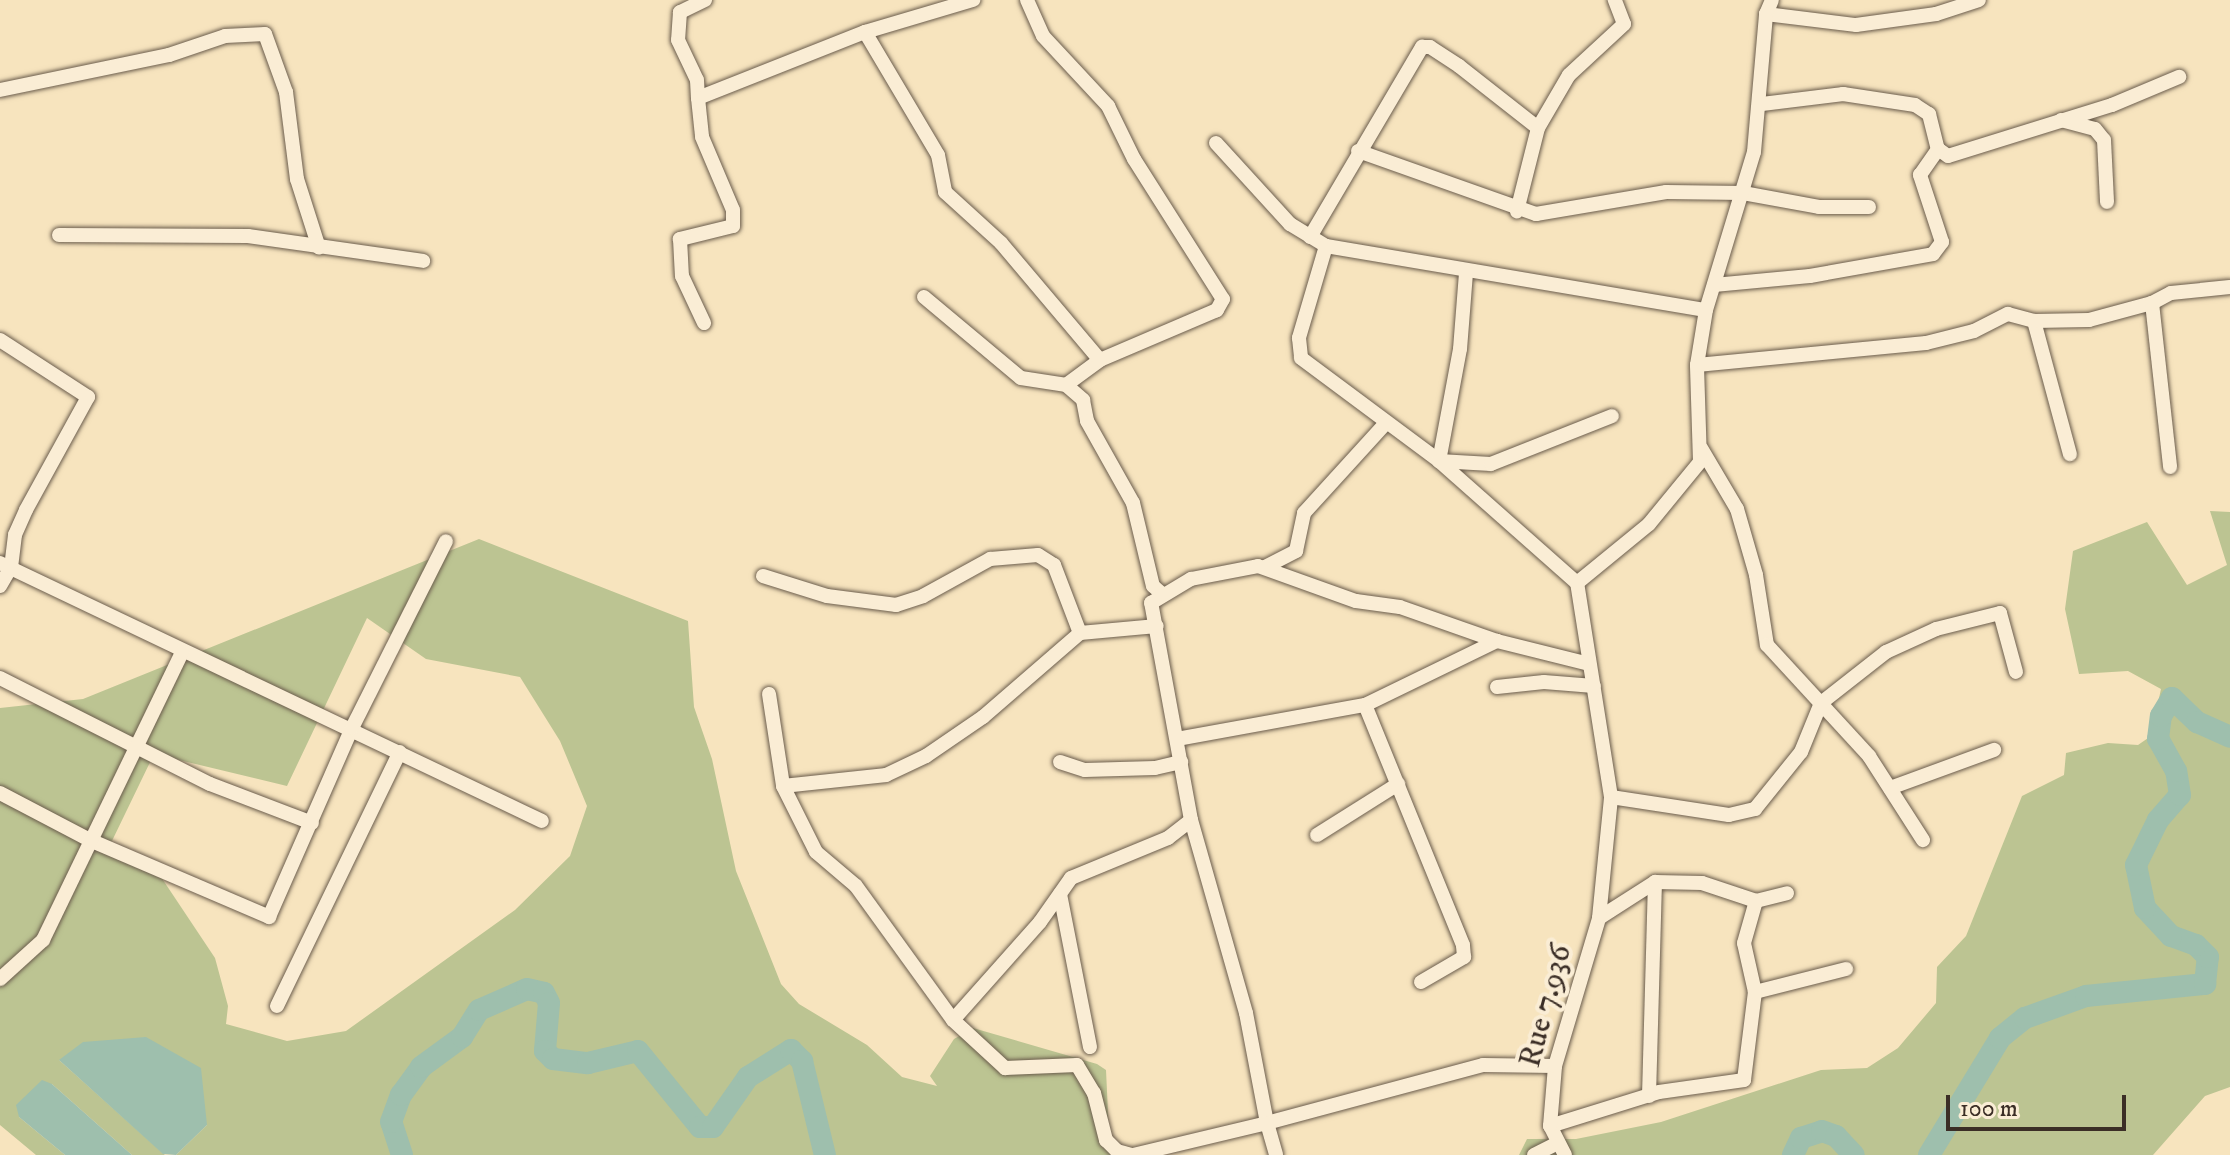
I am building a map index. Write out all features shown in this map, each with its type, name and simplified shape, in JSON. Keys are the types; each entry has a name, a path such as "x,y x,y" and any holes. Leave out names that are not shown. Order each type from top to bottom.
{"street":[{"path":"704,323 682,276 680,239 733,226 733,210 702,137 697,80 678,40 680,12 705,0"},
{"path":"698,98 865,32 973,0"},
{"path":"1027,0 1043,36 1108,106 1134,159 1223,299 1217,310 1100,360 1066,385"},
{"path":"1517,211 1538,128 1569,75 1624,24 1615,0"},
{"path":"1326,246 1299,338 1301,358 1384,425 1439,461 1577,583 1649,524 1693,476 1701,448 1697,365 1706,310 1743,193 1762,104 1769,7 1856,25 1936,14 1979,0"},
{"path":"865,32 938,155 945,192 1001,243 1100,360"},
{"path":"0,90 169,55 225,36 265,34 286,92 297,179 319,248"},
{"path":"1310,237 1422,47 1430,47 1459,66 1538,128"},
{"path":"1762,104 1834,94 1890,98 1925,108 1938,149 1948,156 2054,119 2112,105 2179,77"},
{"path":"2054,119 2095,129 2104,140 2107,202"},
{"path":"1216,143 1277,212 1326,246 1466,273 1706,310"},
{"path":"1714,285 1810,276 1933,254 1942,242 1920,175 1938,149"},
{"path":"1358,151 1517,211 1536,214 1666,192 1743,193 1819,207 1869,207"},
{"path":"59,235 248,236 423,261"},
{"path":"1439,461 1460,349 1466,273"},
{"path":"1697,365 1926,343 1974,331 2008,314 2034,321 2089,320 2152,303 2171,293 2230,287"},
{"path":"924,297 1021,378 1066,385 1083,400 1087,421 1133,503 1153,586 1161,593"},
{"path":"2152,303 2170,467"},
{"path":"2034,321 2070,454"},
{"path":"0,340 88,397 26,510 0,586"},
{"path":"1439,461 1491,464 1612,416"},
{"path":"1265,567 1296,551 1304,513 1384,425"},
{"path":"1701,448 1737,509 1756,575 1767,645 1869,756 1923,840"},
{"path":"0,793 92,841 269,917 352,728 446,541"},
{"path":"763,576 827,596 896,605 915,601 990,559 1038,555 1054,565 1080,633"},
{"path":"5,565 542,821"},
{"path":"1276,1155 1246,1013 1191,820 1177,739 1159,663 1157,626 1151,603 1161,593 1236,566 1265,567 1356,601 1400,607 1497,641 1589,664"},
{"name":"Rue 7.936","path":"1560,1149 1550,1126 1555,1066 1599,918 1611,797 1577,583"},
{"path":"1611,797 1729,815 1755,809 1801,752 1821,703 1915,635 1994,614 2005,617 2016,672"},
{"path":"783,786 868,780 926,756 983,717 1080,633 1157,626"},
{"path":"1177,739 1365,705 1497,641"},
{"path":"0,979 43,940 182,652"},
{"path":"0,678 210,784 312,823"},
{"path":"1497,687 1544,682 1594,686"},
{"path":"769,694 783,786 816,852 881,915 953,1020 1005,1068 1077,1065 1094,1093 1106,1140 1117,1151 1132,1155 1267,1123 1483,1065 1555,1066"},
{"path":"1365,705 1463,945 1464,957 1421,982"},
{"path":"1890,788 1994,750"},
{"path":"277,1006 400,752"},
{"path":"1060,762 1085,770 1181,762"},
{"path":"1317,835 1398,784"},
{"path":"953,1020 1071,878 1168,838 1191,820"},
{"path":"1599,918 1655,882 1702,883 1756,901 1787,893"},
{"path":"1649,1096 1655,882"},
{"path":"1060,894 1090,1047"},
{"path":"1550,1126 1649,1096 1744,1080 1755,992 1744,943 1756,901"},
{"path":"1755,992 1846,969"},
{"path":"1534,1155 1560,1149"}],"green space":[{"path":"2210,511 2230,512 2230,1087 2205,1096 2153,1155 1519,1155 1527,1139 1576,1139 1661,1122 1821,1070 1867,1068 1898,1048 1936,1003 1937,967 1966,936 2022,796 2064,775 2066,753 2108,743 2138,745 2151,736 2161,689 2128,671 2079,674 2065,609 2073,551 2147,522 2187,585 2227,565"},
{"path":"479,539 688,621 694,707 712,759 736,871 781,984 799,1004 867,1045 902,1077 937,1086 930,1076 954,1039 973,1028 1097,1064 1106,1070 1110,1155 176,1155 207,1125 59,1060 165,1155 132,1155 52,1084 19,1117 65,1155 36,1155 0,1125 0,708 83,699","holes":["367,618 426,659 520,677 560,741 587,806 570,856 515,910 346,1031 287,1041 226,1024 228,1006 215,958 161,877 111,843 154,754 287,786"]}],"shaded area":[{"path":"146,1037 201,1068 207,1125 176,1155 163,1154 59,1060 83,1042"},
{"path":"42,1080 52,1084 132,1155 65,1155 19,1117 16,1105"}],"waterway":[{"path":"1929,1155 2000,1038 2025,1018 2086,996 2205,984 2208,957 2196,945 2171,936 2145,908 2136,865 2158,820 2180,795 2176,771 2158,739 2161,716 2172,698 2197,722 2230,737"},
{"path":"402,1155 391,1122 401,1095 421,1067 462,1037 479,1010 527,989 544,993 549,1003 545,1051 553,1059 588,1063 638,1051 700,1127 713,1127 748,1077 791,1050 802,1061 825,1155"},
{"path":"1793,1155 1801,1138 1822,1131 1836,1136 1854,1155"}]}
